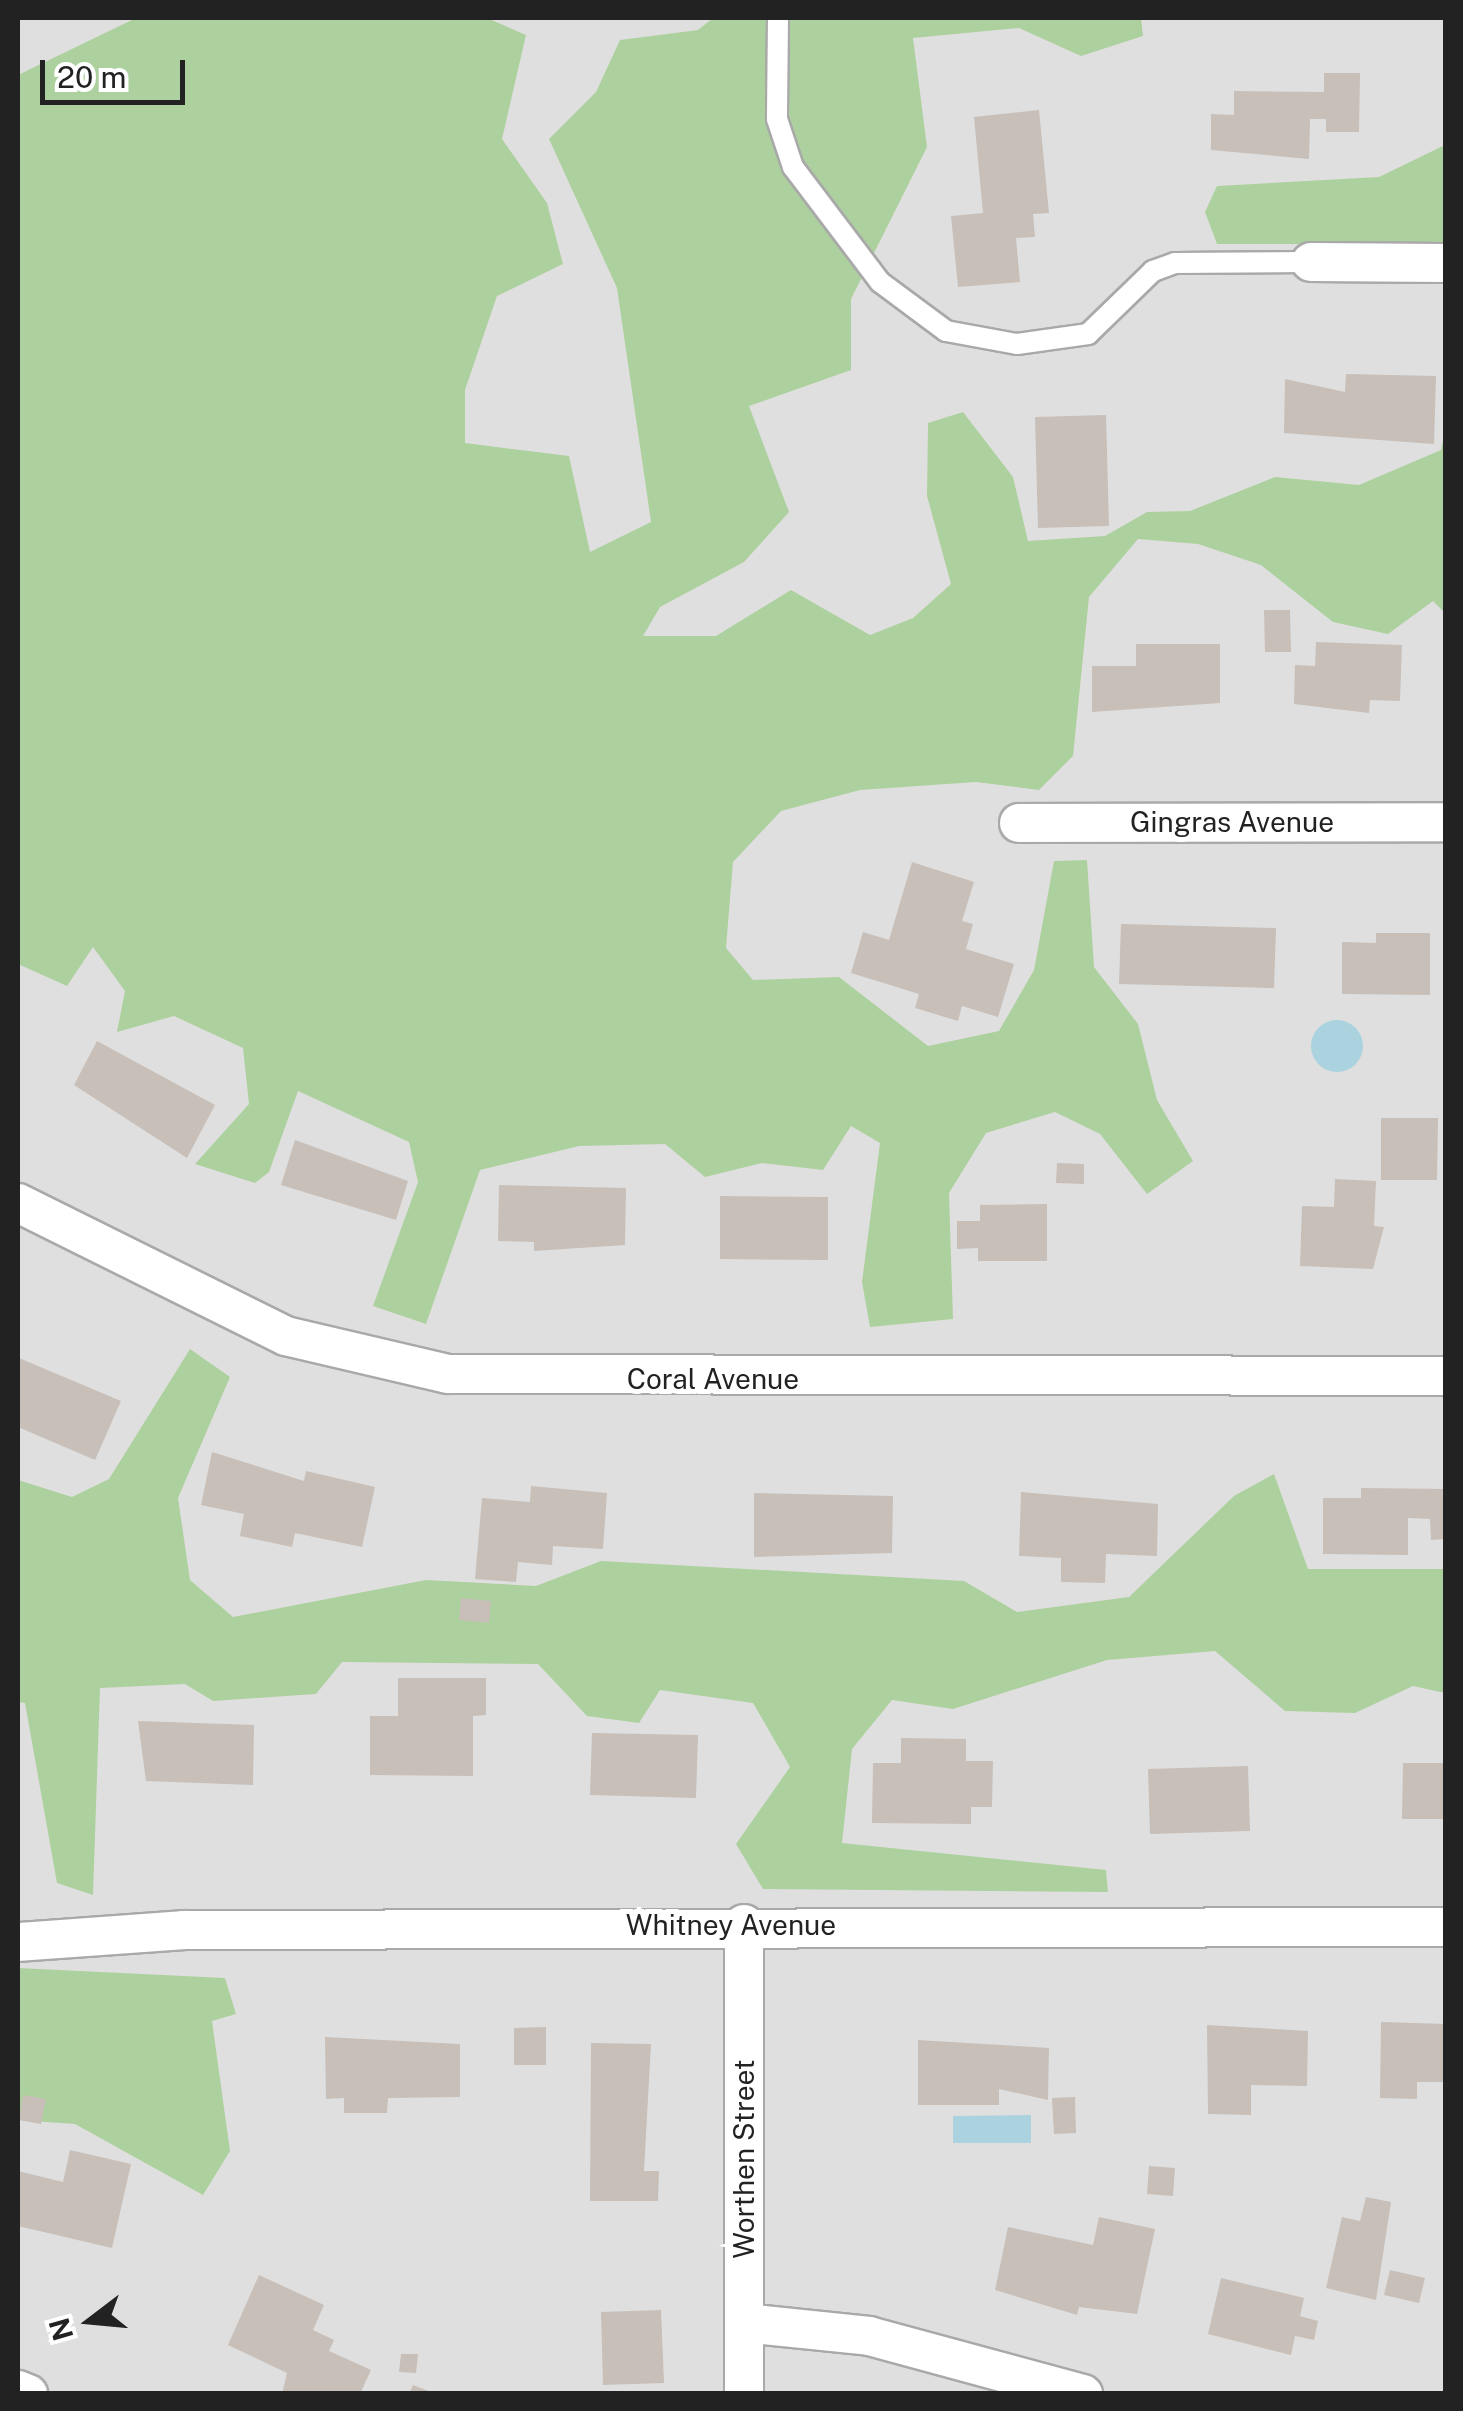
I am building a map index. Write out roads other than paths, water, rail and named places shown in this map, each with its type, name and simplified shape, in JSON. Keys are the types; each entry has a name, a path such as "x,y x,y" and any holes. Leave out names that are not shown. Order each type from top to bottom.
{"street":[{"path":"1311,262 1446,262"},
{"name":"Gingras Avenue","path":"1019,823 1446,822"},
{"name":"Coral Avenue","path":"18,1203 286,1336 448,1374 1446,1376"},
{"name":"Whitney Avenue","path":"18,1942 184,1930 744,1924 1446,1926"},
{"name":"Worthen Street","path":"744,1924 744,2394"},
{"path":"744,2322 869,2336 1083,2394"},
{"path":"18,2390 28,2394"}],"lane":[{"path":"778,18 777,120 792,167 880,282 946,331 1017,344 1088,334 1154,270 1175,263 1311,262"}],"water":[{"path":"1337,1020 1355,1028 1363,1046 1355,1064 1337,1072 1319,1064 1311,1046 1319,1028"},
{"path":"1031,2115 1031,2143 953,2143 953,2116"}]}
